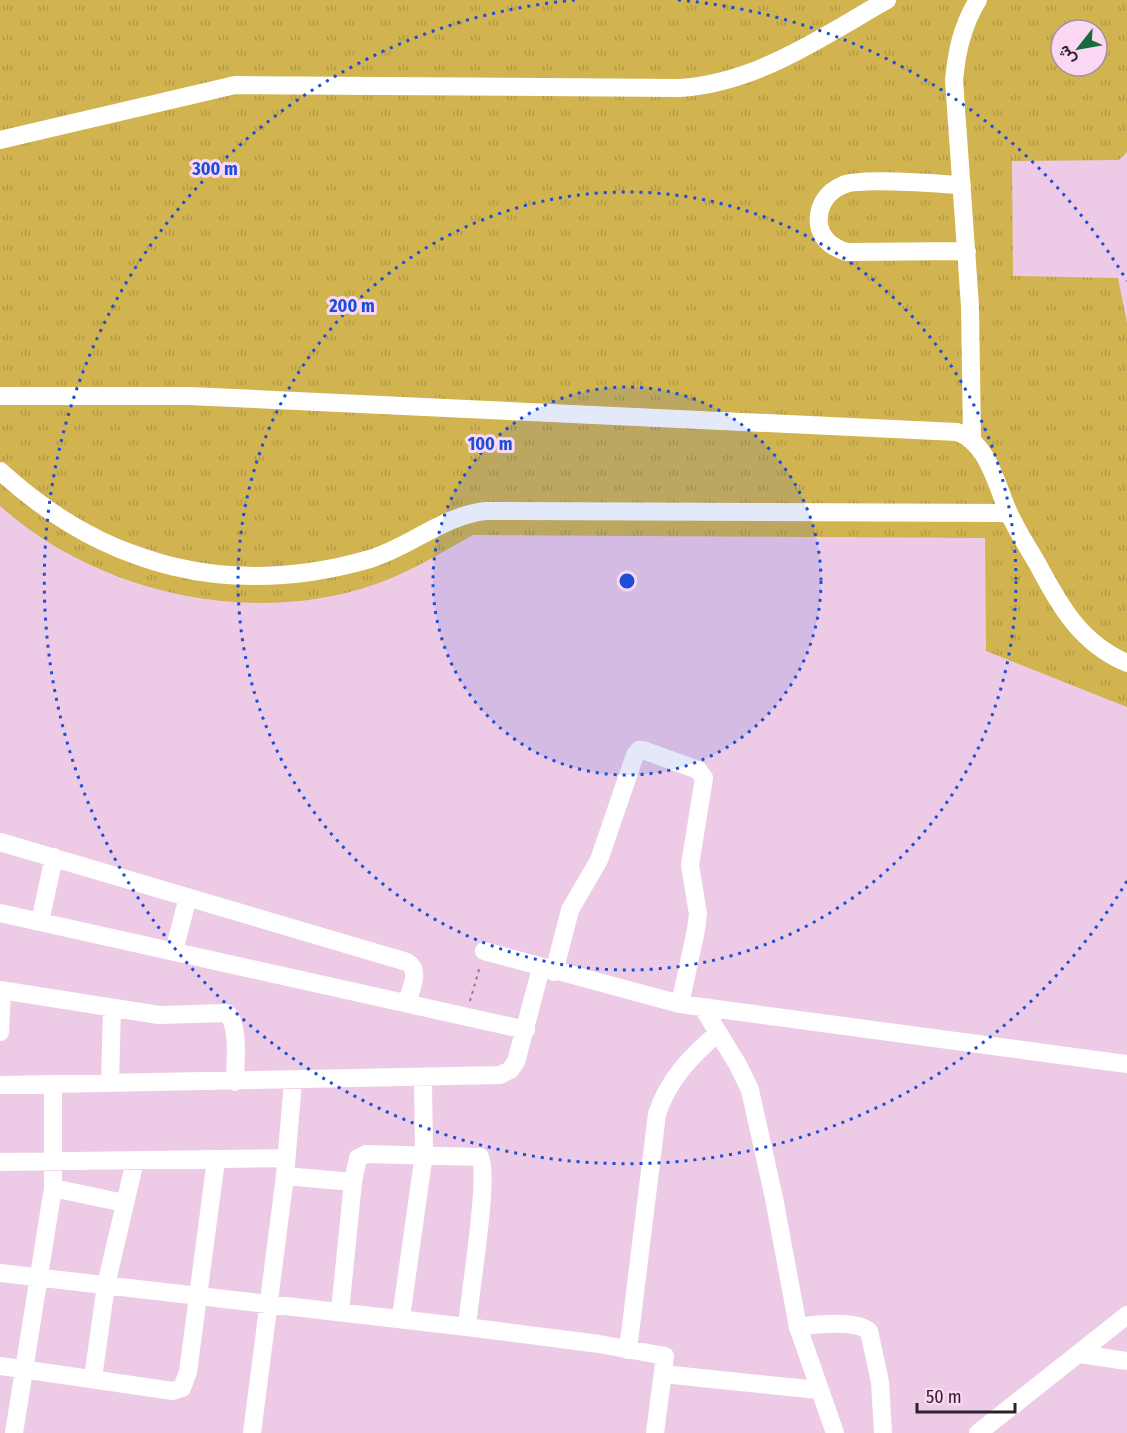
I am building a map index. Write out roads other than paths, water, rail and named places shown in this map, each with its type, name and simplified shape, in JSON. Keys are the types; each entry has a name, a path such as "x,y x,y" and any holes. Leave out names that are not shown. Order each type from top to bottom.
{"street":[{"path":"0,140 235,86 679,88 714,84 770,66 887,0"},
{"path":"978,0 964,25 958,44 954,80 967,251 972,438 987,462 1009,513 1072,623 1096,646 1127,663"},
{"path":"962,185 845,184 826,196 820,207 819,226 827,241 837,249 847,252 967,251"},
{"path":"0,396 190,396 940,430 957,432 972,438"},
{"path":"0,471 47,511 109,546 146,561 187,571 229,576 296,573 368,559 393,550 460,516 486,511 1009,513"},
{"path":"0,1085 423,1078 505,1073 516,1062 570,910 600,860 635,755 639,750 698,770 704,778 690,865 698,914 680,1004"},
{"path":"0,842 410,963 415,972 407,1002"},
{"path":"40,922 54,857"},
{"path":"174,951 188,897"},
{"path":"0,913 526,1030"},
{"path":"484,951 547,970 680,1004 1127,1064"},
{"path":"0,1032 1,990 111,1009 174,1016 227,1013 232,1018 234,1031 235,1082"},
{"path":"703,1008 746,1080 754,1103 798,1327 818,1390 835,1433"},
{"path":"110,1082 111,1009"},
{"path":"628,1350 657,1114 663,1097 681,1069 718,1033"},
{"path":"401,1317 424,1154 423,1078"},
{"path":"252,1433 285,1176 293,1081"},
{"path":"14,1433 53,1188 53,1085"},
{"path":"340,1311 357,1160 364,1154 476,1155 482,1162 479,1217 467,1327"},
{"path":"0,1162 286,1158"},
{"path":"0,1366 173,1391 182,1388 188,1372 216,1160"},
{"path":"93,1378 106,1285 135,1161"},
{"path":"285,1176 353,1182"},
{"path":"53,1188 124,1203"},
{"path":"0,1273 197,1298 401,1317 664,1356 655,1433"},
{"path":"978,1433 1127,1315"},
{"path":"798,1327 820,1324 863,1327 869,1331 880,1382 883,1433"},
{"path":"1080,1354 1127,1361"},
{"path":"663,1374 818,1390"}]}
